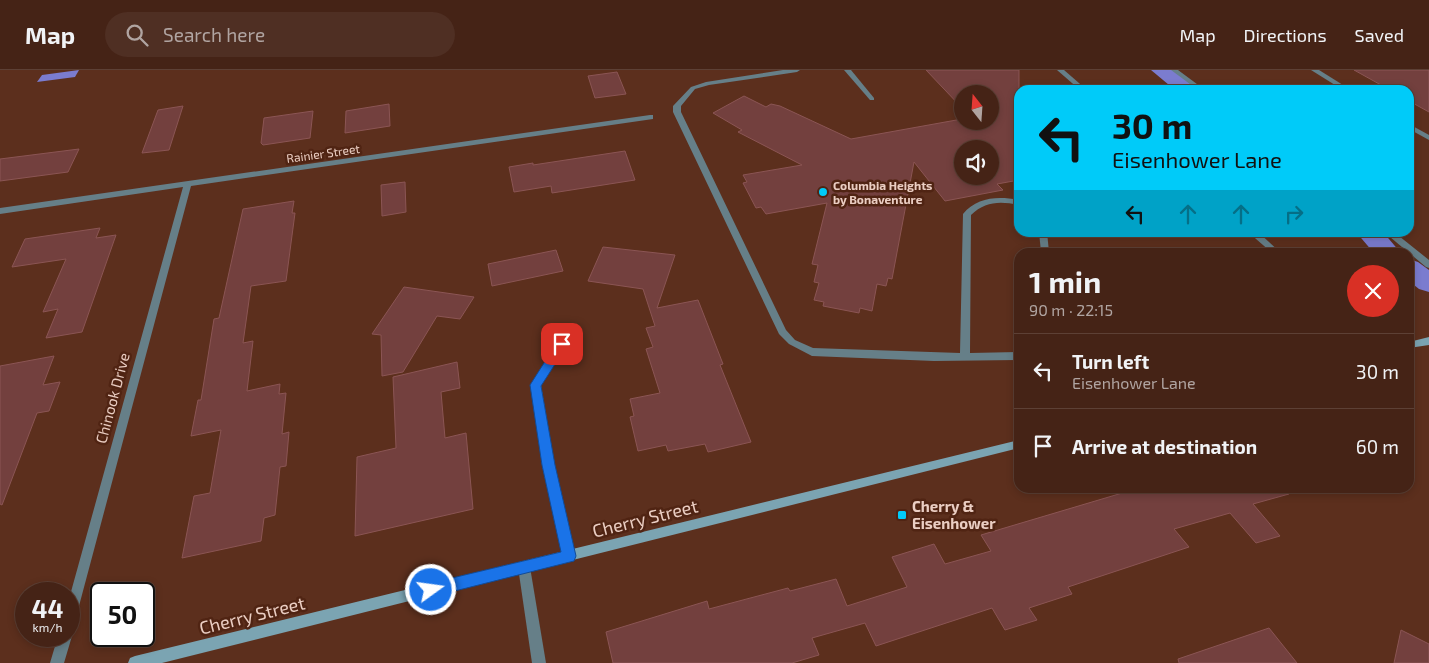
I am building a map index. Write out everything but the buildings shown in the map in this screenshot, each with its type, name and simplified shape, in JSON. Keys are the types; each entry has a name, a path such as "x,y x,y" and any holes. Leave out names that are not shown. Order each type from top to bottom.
{"main road":[{"path":"1414,344 1429,340"},
{"name":"Cherry Street","path":"135,663 1014,445"}],"street":[{"path":"797,70 708,83 693,88 677,106 677,112 782,332 792,342 812,352 1014,356"},
{"path":"847,70 872,99"},
{"path":"1060,70 1078,85"},
{"path":"1174,70 1195,85"},
{"path":"1314,70 1340,85"},
{"name":"Rainier Street","path":"0,212 650,117"},
{"path":"1414,129 1429,138"},
{"name":"Chinook Drive","path":"80,582 188,184"},
{"path":"965,356 967,214 973,206 983,202 999,200 1014,202"},
{"path":"1258,237 1271,248"},
{"path":"1394,237 1408,248"},
{"path":"1414,253 1429,265"},
{"path":"562,344 536,385 548,465 569,556"},
{"path":"524,567 539,663"},
{"path":"57,663 61,647"}],"shaded area":[{"path":"79,70 75,77 37,82 42,75"}],"waterway":[{"path":"1161,70 1181,85"},
{"path":"1373,237 1383,248"},
{"path":"1414,272 1429,283"}],"place":[{"name":"Columbia Heights by Bonaventure","path":"823,192"},
{"name":"Cherry & Eisenhower","path":"902,515"}],"route":[{"path":"431,590 569,556 548,465 537,404 536,385 562,344"}]}
